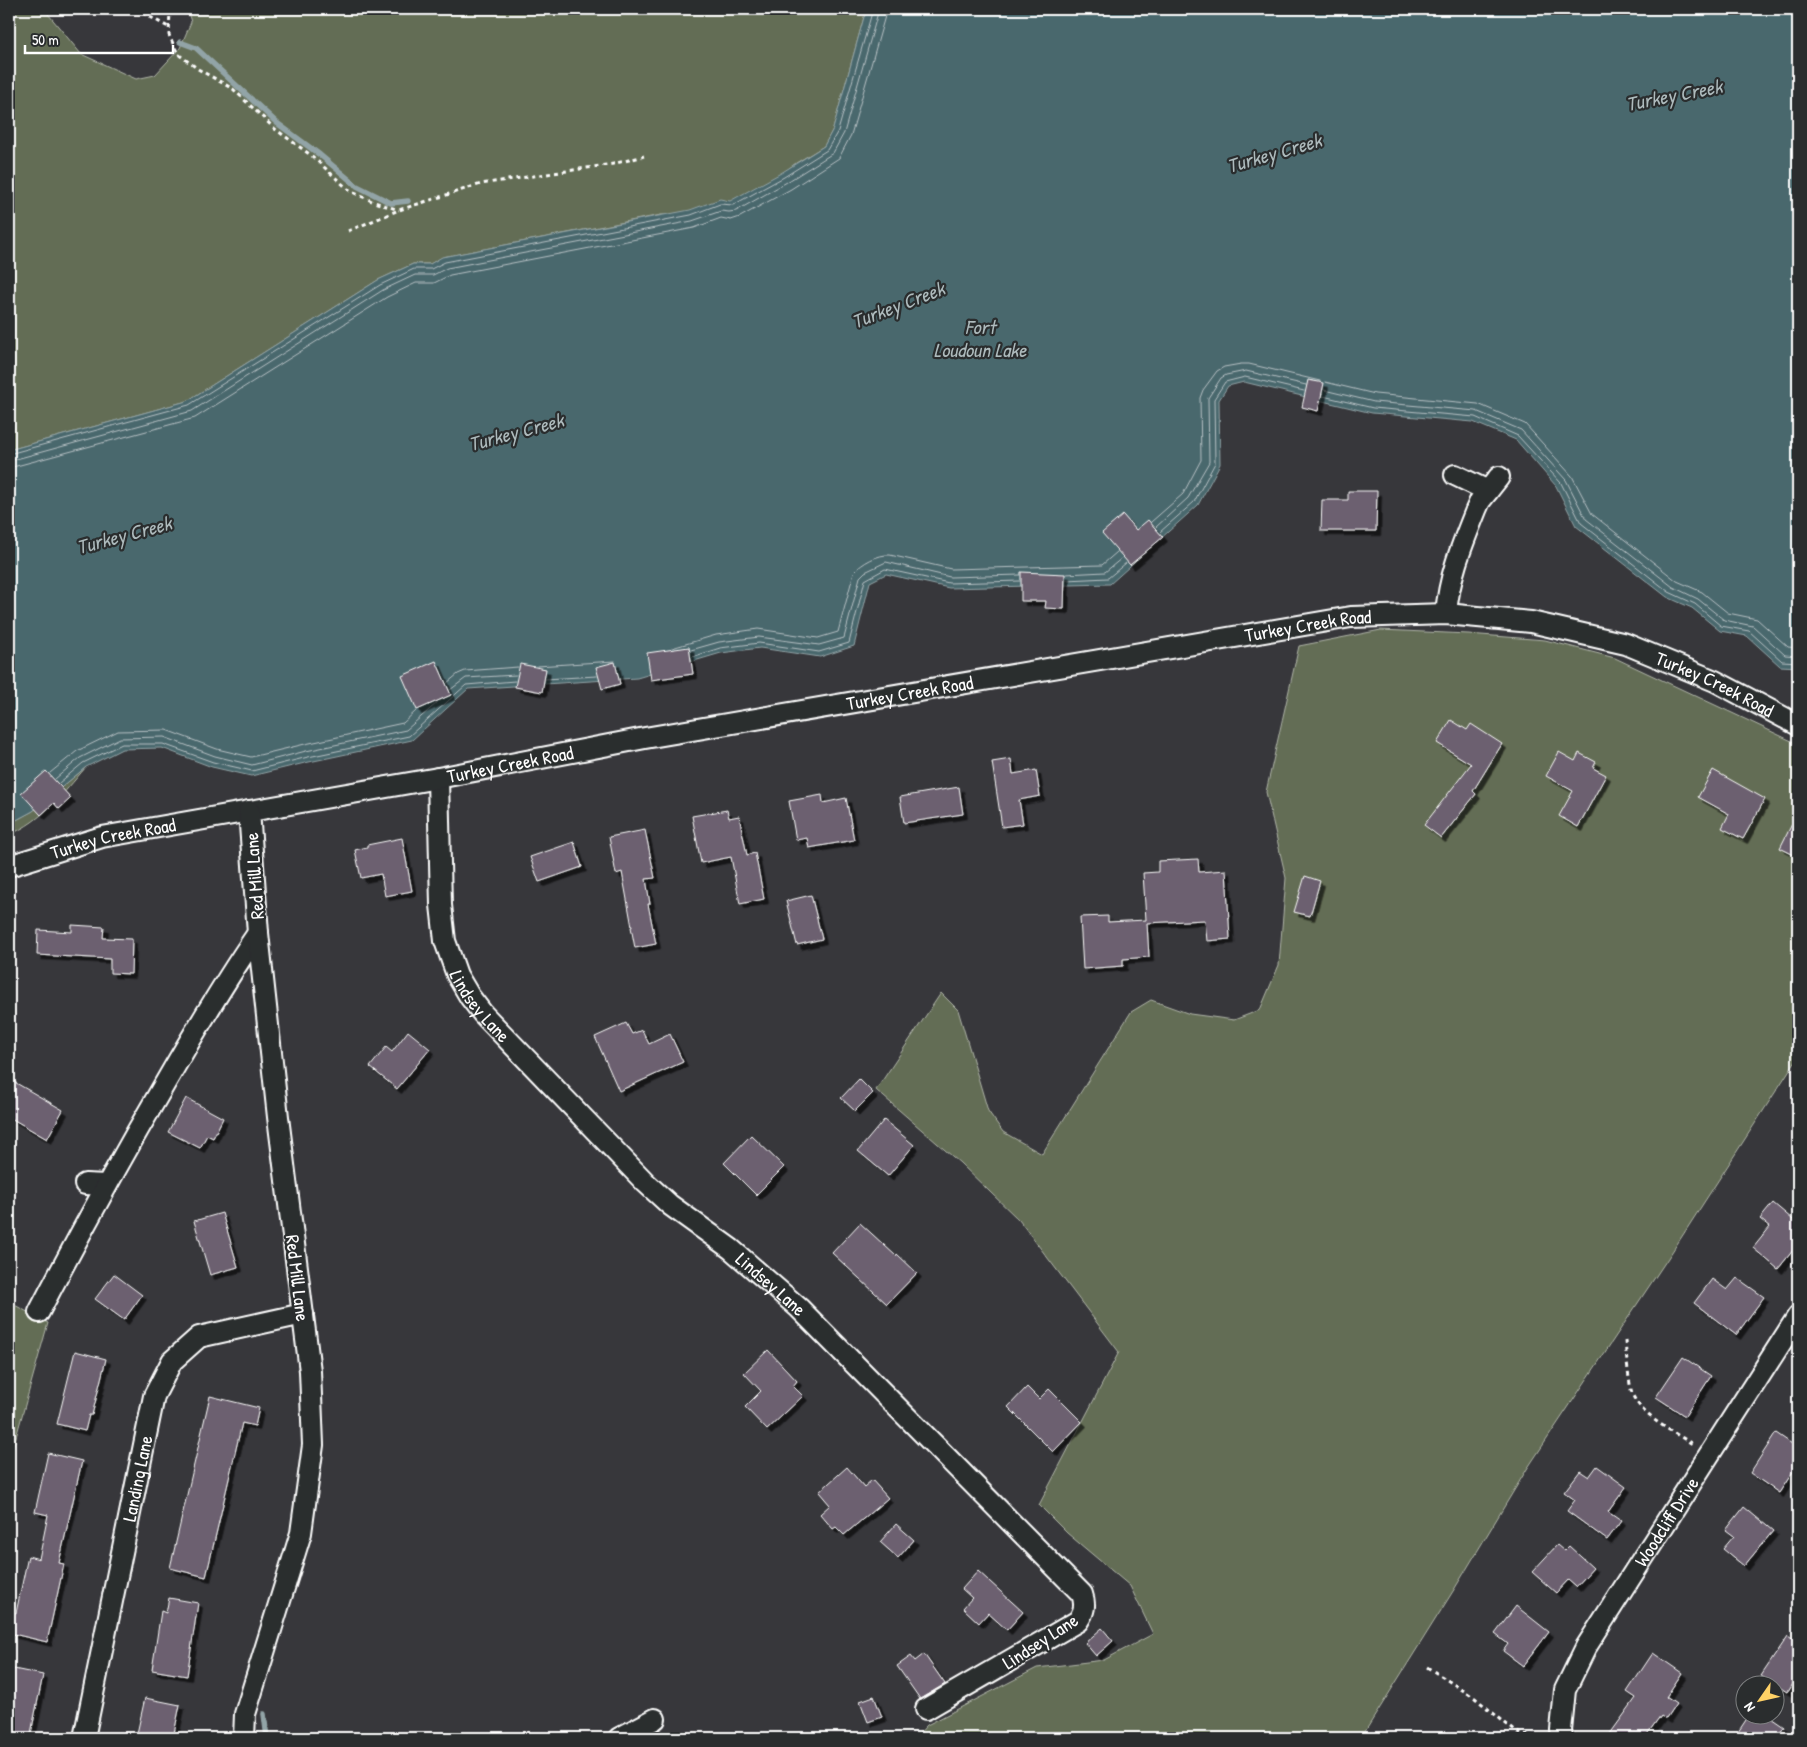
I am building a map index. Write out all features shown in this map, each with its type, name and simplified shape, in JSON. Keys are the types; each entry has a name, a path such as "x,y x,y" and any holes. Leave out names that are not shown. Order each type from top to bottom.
{"street":[{"path":"1446,614 1453,568 1476,510 1493,484 1454,475"},
{"name":"Turkey Creek Road","path":"9,866 102,837 438,778 645,738 1351,616 1446,614 1531,622 1626,644 1714,681 1798,725"},
{"name":"Lindsey Lane","path":"438,778 441,905 445,941 457,975 474,1003 646,1183 670,1205 731,1249 799,1308 1082,1594 1084,1609 1078,1621 1008,1663 926,1708"},
{"name":"Red Mill Lane","path":"244,1738 245,1714 301,1533 313,1445 310,1371 278,1117 258,933 249,811"},
{"path":"39,1312 106,1185 198,1026 258,933"},
{"path":"85,1184 106,1185"},
{"name":"Landing Lane","path":"84,1738 154,1396 172,1362 199,1337 303,1314"},
{"name":"Woodcliff Drive","path":"1562,1738 1561,1730 1566,1690 1586,1647 1798,1316"},
{"path":"619,1738 655,1719"}],"path":[{"path":"136,9 170,28"},
{"path":"170,9 169,35 178,54 198,69 233,89 276,129 312,156 350,191 374,202 399,210"},
{"path":"348,231 399,210 481,184 613,164 644,156"},
{"path":"1625,1341 1633,1395 1640,1405 1655,1419 1710,1455"},
{"path":"1427,1667 1475,1698 1516,1732 1536,1737 1562,1738"}],"green space":[{"path":"9,9 44,9 81,54 136,79 155,75 180,48 191,22 187,9 869,9 864,17 833,129 824,146 796,163 730,213 661,215 443,257 430,264 413,264 378,280 187,401 9,450"},
{"path":"1381,630 1545,640 1615,658 1798,744 1798,1057 1668,1258 1527,1469 1361,1738 915,1738 927,1725 1037,1668 1104,1660 1153,1634 1130,1586 1067,1533 1039,1505 1119,1352 1019,1220 960,1163 876,1090 941,993 958,1010 988,1111 1003,1132 1042,1154 1131,1012 1151,1000 1190,1014 1234,1020 1260,1010 1279,965 1286,878 1266,792 1299,646"},
{"path":"86,767 60,797 42,814 9,835 9,824 33,811"},
{"path":"9,1302 48,1323 9,1462"}],"water":[{"name":"Fort Loudoun Lake","path":"869,9 1798,9 1798,667 1780,666 1747,636 1720,631 1692,608 1667,597 1576,526 1556,486 1516,440 1473,422 1372,413 1244,382 1228,386 1219,400 1220,464 1198,505 1110,584 949,588 886,574 870,582 854,646 820,657 760,648 721,653 637,678 468,689 412,740 251,776 212,767 162,748 122,749 86,767 33,811 9,824 9,450 187,401 378,280 413,264 430,264 442,257 690,210 720,199 730,201 781,173 824,146 833,129 864,17"}],"building":[{"path":"1308,380 1324,383 1318,411 1302,407"},
{"path":"1348,491 1377,491 1376,531 1321,531 1322,500 1348,500"},
{"path":"1123,515 1136,530 1148,520 1163,537 1130,565 1102,533"},
{"path":"1021,572 1065,574 1064,609 1045,608 1046,601 1021,601"},
{"path":"689,647 693,674 651,680 647,653"},
{"path":"436,661 451,695 417,710 402,676"},
{"path":"615,662 620,684 602,689 596,667"},
{"path":"520,664 546,669 542,692 515,687"},
{"path":"1451,720 1467,730 1471,724 1502,744 1473,791 1476,794 1441,838 1424,825 1471,764 1437,743"},
{"path":"1559,752 1575,761 1579,753 1596,762 1593,768 1606,775 1578,827 1559,816 1573,791 1546,776"},
{"path":"1011,759 1013,774 1036,770 1040,796 1019,800 1023,824 1002,827 992,762"},
{"path":"1713,770 1765,799 1743,839 1722,828 1729,814 1698,797"},
{"path":"46,771 71,798 59,809 54,803 41,815 21,793"},
{"path":"959,787 963,814 904,823 900,797"},
{"path":"822,795 823,803 846,798 854,840 809,848 807,838 796,840 789,801"},
{"path":"727,810 729,818 739,816 747,855 755,853 764,899 740,904 731,857 701,863 692,816"},
{"path":"1798,812 1798,857 1780,848"},
{"path":"645,830 655,878 646,879 650,904 648,904 656,944 635,948 622,872 616,874 609,837"},
{"path":"402,838 412,891 385,896 381,874 361,878 355,850 367,847 367,845"},
{"path":"574,842 582,867 539,882 530,857"},
{"path":"1198,859 1199,872 1226,870 1230,939 1207,941 1205,920 1147,923 1149,957 1123,959 1123,966 1083,969 1080,917 1108,916 1108,922 1146,920 1143,873 1158,872 1158,861"},
{"path":"1305,876 1320,881 1310,916 1294,912"},
{"path":"811,895 822,939 797,945 786,901"},
{"path":"72,925 104,927 103,938 132,939 131,974 110,973 110,959 37,955 38,930 72,932"},
{"path":"626,1023 632,1034 642,1030 649,1044 670,1034 683,1062 619,1091 595,1037"},
{"path":"408,1031 430,1049 397,1089 370,1067 386,1047 392,1052"},
{"path":"9,1079 63,1110 47,1139 9,1117"},
{"path":"859,1079 873,1093 855,1111 841,1098"},
{"path":"186,1098 223,1118 213,1138 207,1135 200,1148 168,1132"},
{"path":"884,1120 914,1145 888,1176 858,1151"},
{"path":"751,1135 784,1167 756,1195 724,1163"},
{"path":"1773,1203 1798,1224 1798,1244 1778,1269 1753,1248 1770,1227 1760,1219"},
{"path":"222,1213 238,1267 210,1275 194,1221"},
{"path":"860,1223 917,1273 887,1304 832,1253"},
{"path":"114,1274 142,1295 124,1320 95,1299"},
{"path":"1737,1278 1764,1297 1736,1335 1694,1303 1712,1279 1727,1290"},
{"path":"768,1350 797,1381 793,1386 803,1396 767,1430 745,1407 761,1391 744,1373"},
{"path":"75,1351 106,1359 92,1415 89,1415 85,1431 57,1424"},
{"path":"1683,1357 1711,1376 1685,1416 1656,1397"},
{"path":"1027,1387 1039,1399 1049,1389 1082,1422 1053,1452 1008,1407"},
{"path":"210,1396 259,1408 255,1426 242,1423 206,1577 170,1568"},
{"path":"1776,1433 1798,1448 1798,1464 1779,1493 1750,1473"},
{"path":"48,1453 82,1461 59,1563 64,1564 47,1642 9,1633 9,1611 16,1613 28,1556 39,1559 48,1515 35,1512"},
{"path":"1597,1466 1626,1487 1608,1512 1621,1521 1607,1540 1567,1511 1575,1500 1564,1492 1580,1471 1589,1477"},
{"path":"847,1467 864,1487 872,1480 888,1498 844,1535 836,1527 833,1529 820,1514 830,1505 819,1492"},
{"path":"1744,1507 1773,1531 1744,1566 1723,1549 1734,1536 1726,1530"},
{"path":"896,1524 914,1540 898,1558 880,1542"},
{"path":"1557,1545 1564,1551 1569,1546 1593,1568 1576,1587 1568,1580 1556,1593 1532,1572"},
{"path":"978,1571 1023,1612 1007,1630 988,1613 979,1623 963,1608 972,1598 962,1589"},
{"path":"169,1598 198,1603 187,1676 152,1670 161,1611 166,1613"},
{"path":"1516,1606 1549,1632 1523,1666 1503,1651 1508,1644 1495,1634"},
{"path":"1102,1628 1113,1641 1096,1656 1085,1643"},
{"path":"1788,1636 1798,1643 1798,1674 1787,1692 1784,1690 1784,1674 1762,1674"},
{"path":"1653,1653 1682,1673 1666,1697 1676,1704 1666,1719 1661,1716 1645,1738 1607,1738 1636,1698 1627,1692"},
{"path":"924,1654 945,1684 920,1699 897,1666 911,1656 915,1661"},
{"path":"9,1668 43,1675 30,1738 9,1738"},
{"path":"874,1696 882,1717 868,1722 860,1701"},
{"path":"145,1698 180,1705 173,1738 136,1738"},
{"path":"1743,1724 1780,1724 1784,1727 1777,1738 1734,1738"}],"waterway":[{"path":"180,42 196,48 277,123 357,186 391,203 408,201"},
{"path":"264,1714 267,1738"}],"water label":[{"name":"Turkey Creek","path":"1674,95"},
{"name":"Turkey Creek","path":"1274,153"},
{"name":"Turkey Creek","path":"898,305"},
{"name":"Turkey Creek","path":"516,432"},
{"name":"Turkey Creek","path":"124,535"}]}
